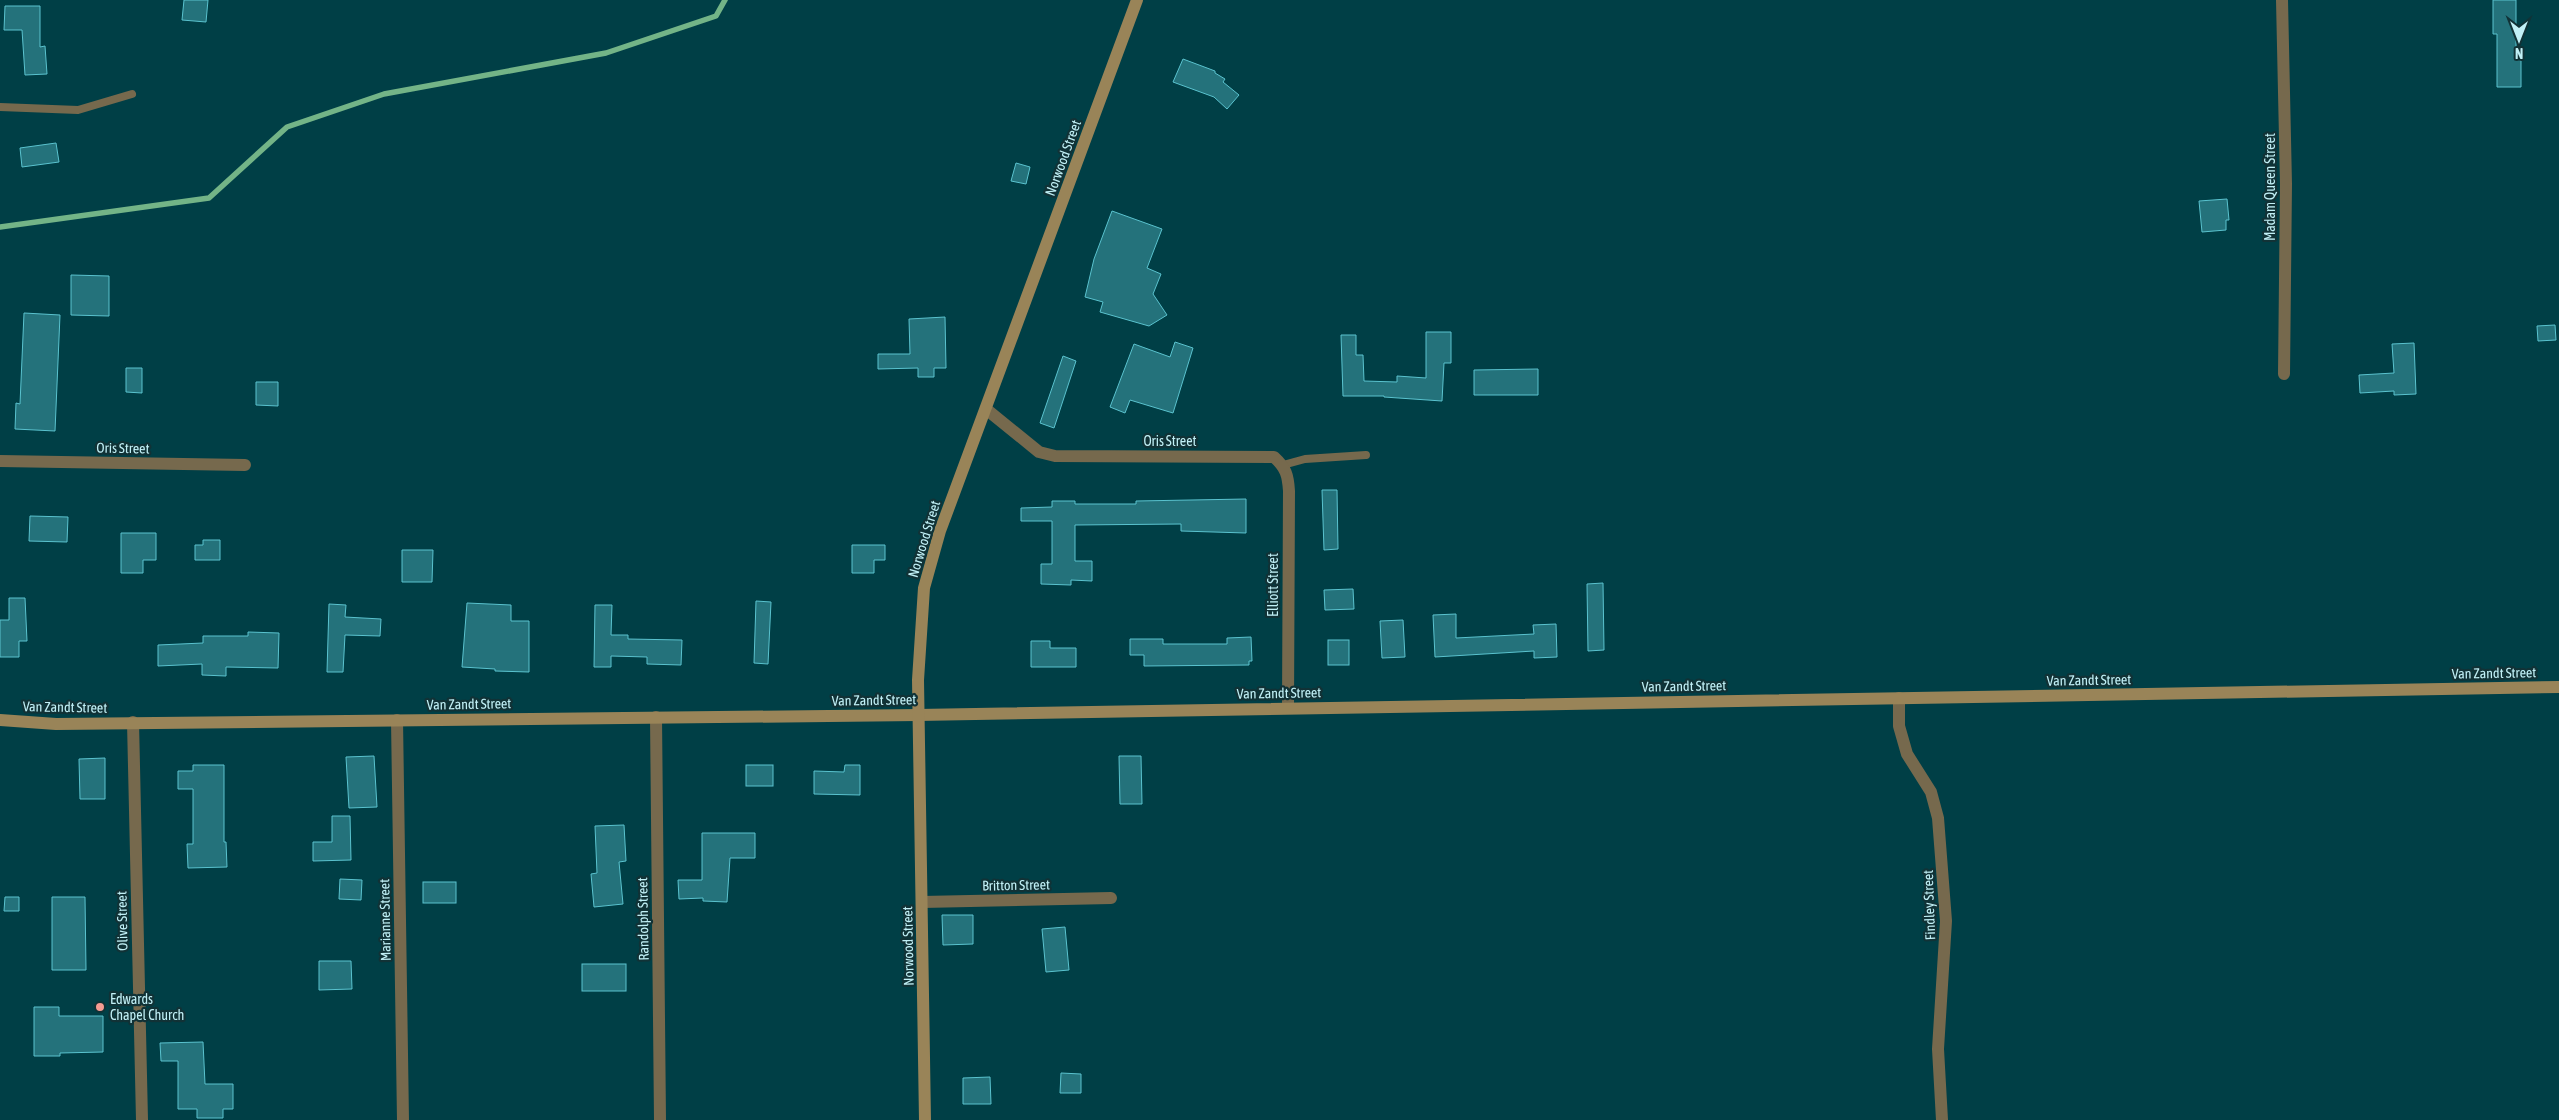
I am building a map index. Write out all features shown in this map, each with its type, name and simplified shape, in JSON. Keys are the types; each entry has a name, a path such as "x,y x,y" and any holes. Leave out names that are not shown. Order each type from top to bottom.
{"street":[{"name":"Norwood Street","path":"925,1120 918,715 919,646 924,588 940,531 1137,0"},
{"name":"Madam Queen Street","path":"2282,0 2286,184 2284,374"},
{"name":"Oris Street","path":"986,409 1040,452 1055,456 1274,457 1282,465"},
{"name":"Oris Street","path":"0,461 246,465"},
{"name":"Elliott Street","path":"1282,465 1288,473 1289,491 1288,708"},
{"name":"Van Zandt Street","path":"0,720 56,724 918,715 2559,687"},
{"name":"Findley Street","path":"1899,698 1899,726 1906,754 1931,792 1938,818 1946,897 1945,954 1938,1048 1942,1120"},
{"name":"Randolph Street","path":"656,717 660,1120"},
{"name":"Marianne Street","path":"397,720 403,1120"},
{"name":"Olive Street","path":"133,722 142,1120"},
{"name":"Britton Street","path":"922,902 1111,898"}],"lane":[{"path":"0,107 78,110 132,94"},
{"path":"1282,465 1305,459 1366,455"}],"building":[{"path":"184,0 208,0 206,22 182,20"},
{"path":"2493,0 2516,0 2516,51 2521,51 2521,87 2497,87 2497,34 2493,34"},
{"path":"5,6 40,6 40,47 45,46 47,74 25,75 22,30 4,30"},
{"path":"1183,59 1215,71 1215,73 1225,79 1223,82 1239,95 1227,109 1214,97 1173,82"},
{"path":"56,143 59,162 22,167 20,148"},
{"path":"1016,163 1030,167 1026,184 1011,181"},
{"path":"2227,199 2229,220 2226,220 2226,230 2202,232 2199,201"},
{"path":"1112,211 1162,229 1147,268 1161,274 1153,294 1167,315 1149,326 1100,312 1103,302 1085,297 1094,259"},
{"path":"71,275 109,276 109,316 71,315"},
{"path":"24,313 60,315 55,431 15,429 16,403 20,404"},
{"path":"945,317 946,368 934,368 934,377 918,377 918,368 878,369 878,354 910,354 909,319"},
{"path":"2555,325 2556,340 2538,341 2537,326"},
{"path":"1426,332 1451,332 1451,363 1444,363 1442,401 1384,396 1343,396 1341,335 1356,335 1356,355 1363,355 1364,381 1397,382 1397,376 1426,378"},
{"path":"1175,342 1193,348 1173,413 1130,400 1125,413 1110,407 1134,344 1170,357"},
{"path":"2414,343 2416,394 2394,395 2394,391 2360,393 2359,375 2394,373 2392,344"},
{"path":"1063,356 1076,361 1054,428 1040,423"},
{"path":"126,368 142,368 142,393 126,392"},
{"path":"1538,369 1538,395 1474,395 1474,370"},
{"path":"256,382 278,382 278,406 256,405"},
{"path":"1322,490 1337,490 1338,549 1324,550"},
{"path":"1246,499 1246,533 1181,531 1181,524 1075,525 1075,561 1092,561 1092,581 1071,580 1071,585 1041,584 1041,564 1052,564 1052,521 1021,521 1021,508 1052,507 1052,501 1075,501 1075,504 1136,504 1136,501"},
{"path":"30,516 68,517 67,542 29,541"},
{"path":"121,533 156,533 156,560 143,560 143,573 121,573"},
{"path":"203,540 220,540 220,560 195,560 195,545 203,545"},
{"path":"852,545 885,545 885,560 874,560 874,573 852,573"},
{"path":"402,550 433,550 432,582 402,582"},
{"path":"1603,583 1604,650 1588,651 1587,584"},
{"path":"1353,589 1354,609 1325,610 1324,590"},
{"path":"9,598 25,598 27,641 19,641 19,657 0,657 0,620 9,620"},
{"path":"756,601 771,602 768,664 754,663"},
{"path":"467,603 511,605 511,621 529,621 529,672 495,671 495,669 462,667"},
{"path":"329,604 346,605 345,617 381,619 380,636 345,635 343,672 327,672"},
{"path":"595,605 612,605 611,635 628,635 628,639 682,640 681,665 647,664 647,657 611,656 611,667 594,667"},
{"path":"1456,614 1456,638 1534,634 1533,625 1556,624 1557,657 1534,658 1534,651 1435,657 1433,615"},
{"path":"1403,620 1405,657 1382,658 1380,621"},
{"path":"248,632 279,633 278,668 226,667 226,676 202,675 202,664 158,666 158,645 203,643 203,636 248,636"},
{"path":"1251,637 1252,661 1249,661 1249,665 1144,666 1144,655 1130,655 1130,639 1163,639 1163,644 1227,644 1227,638"},
{"path":"1328,640 1349,640 1349,665 1328,665"},
{"path":"1031,641 1050,641 1050,648 1076,648 1076,667 1031,667"},
{"path":"374,756 377,807 349,808 346,757"},
{"path":"1119,756 1141,756 1142,804 1120,804"},
{"path":"105,758 105,799 80,799 79,759"},
{"path":"193,765 224,765 224,842 226,842 227,867 188,868 187,844 193,844 193,789 178,789 178,771 193,771"},
{"path":"746,765 773,765 773,786 746,786"},
{"path":"845,765 860,765 860,795 814,794 814,771 844,772"},
{"path":"332,816 350,816 351,860 313,861 313,842 332,842"},
{"path":"624,825 626,861 619,862 623,904 594,907 591,874 597,873 595,826"},
{"path":"702,833 755,833 755,858 730,858 727,902 703,901 703,898 679,899 678,880 702,880"},
{"path":"340,879 362,880 361,900 339,899"},
{"path":"423,882 456,882 456,903 423,903"},
{"path":"5,897 19,897 19,911 4,911"},
{"path":"52,897 85,897 86,970 52,970"},
{"path":"942,915 973,915 973,944 943,945"},
{"path":"1065,927 1069,970 1046,972 1042,929"},
{"path":"319,961 351,961 352,989 319,990"},
{"path":"582,964 626,964 626,991 582,991"},
{"path":"34,1007 59,1007 59,1016 103,1016 103,1052 60,1053 60,1056 34,1056"},
{"path":"203,1042 205,1084 233,1084 233,1109 223,1109 223,1118 197,1118 197,1109 178,1109 178,1061 161,1061 160,1043"},
{"path":"1061,1073 1081,1074 1081,1093 1060,1093"},
{"path":"990,1077 991,1104 963,1104 963,1078"}],"waterway":[{"path":"0,227 209,198 287,127 384,94 606,53 716,16 725,0"}],"place":[{"name":"Edwards Chapel Church","path":"100,1007"}]}
